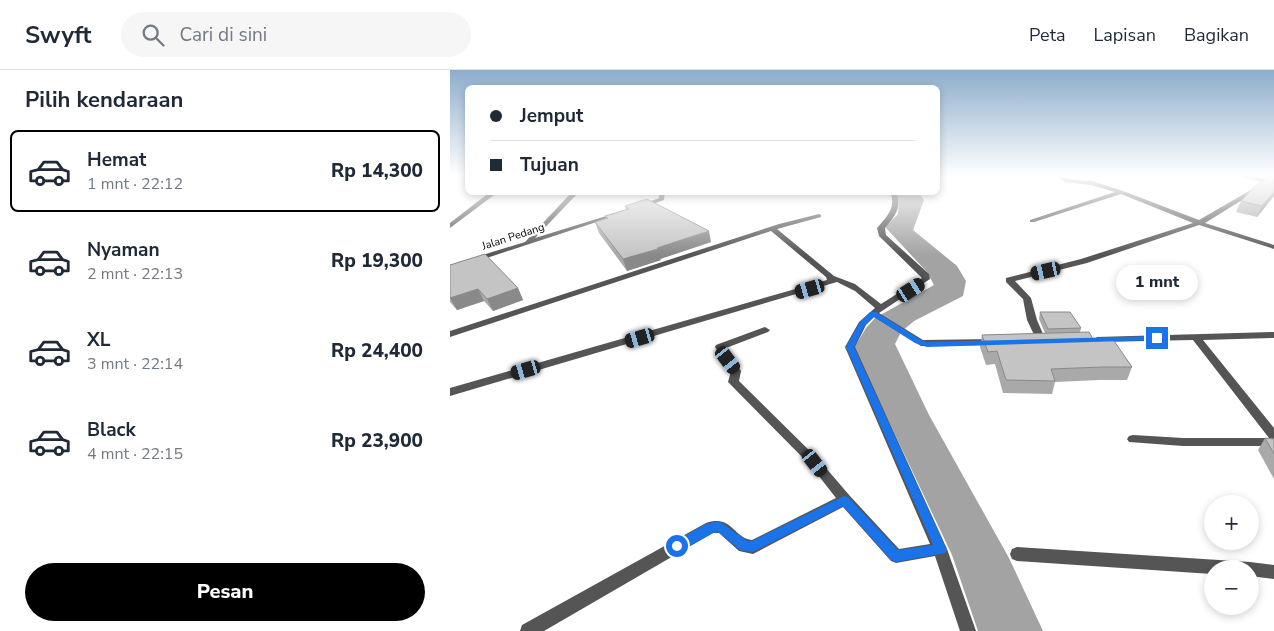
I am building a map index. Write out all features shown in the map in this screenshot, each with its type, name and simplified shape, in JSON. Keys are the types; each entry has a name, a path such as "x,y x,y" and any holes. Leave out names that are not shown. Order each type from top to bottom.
{"street":[{"path":"450,226 482,202"},
{"path":"526,243 566,202"},
{"name":"Jalan Pedang","path":"450,268 654,202"},
{"path":"897,202 895,212 881,228 881,232 926,276 926,279 862,324 850,347 940,550 968,631"},
{"path":"1032,221 1090,202"},
{"path":"1147,202 1200,223 1274,247"},
{"path":"1041,341 1032,320 1027,298 1009,280 1084,261 1200,223 1236,202"},
{"path":"450,334 772,228 819,216"},
{"path":"772,228 832,278 844,280 863,292 877,313 918,342 927,344 1002,342"},
{"path":"450,392 829,283 832,278"},
{"path":"765,330 720,347 736,370 733,382 815,463 844,500 896,556 940,550"},
{"path":"1090,340 1274,335"},
{"path":"1196,337 1274,436"},
{"path":"1133,439 1183,442 1274,442"},
{"path":"528,631 710,527 722,526 744,546 753,547 844,500"},
{"path":"1016,554 1204,566"},
{"path":"1259,570 1274,572"}],"shaded area":[{"path":"899,202 923,202 913,230 957,266 966,281 963,296 914,321 901,332 895,344 929,415 1009,558 1043,631 978,631 952,555 854,348 866,328 875,318 934,285 927,272 885,227 898,214"}],"building":[{"path":"637,202 653,202 709,231 623,259 595,222 608,218 605,216 629,209 625,206"},
{"path":"1246,202 1265,202 1262,206"},
{"path":"485,254 518,288 487,299 478,289 450,298 450,265"},
{"path":"1040,312 1070,312 1081,328 1048,329"},
{"path":"1089,332 1093,339 1112,338 1132,367 1051,369 1055,381 1006,380 997,351 988,352 982,335"},
{"path":"1265,438 1274,439 1274,454"}],"route":[{"path":"677,546 710,527 722,526 744,546 753,547 844,500 892,554 900,556 940,550 850,347 862,324 873,314 910,335 918,342 927,344 1157,338"}]}
